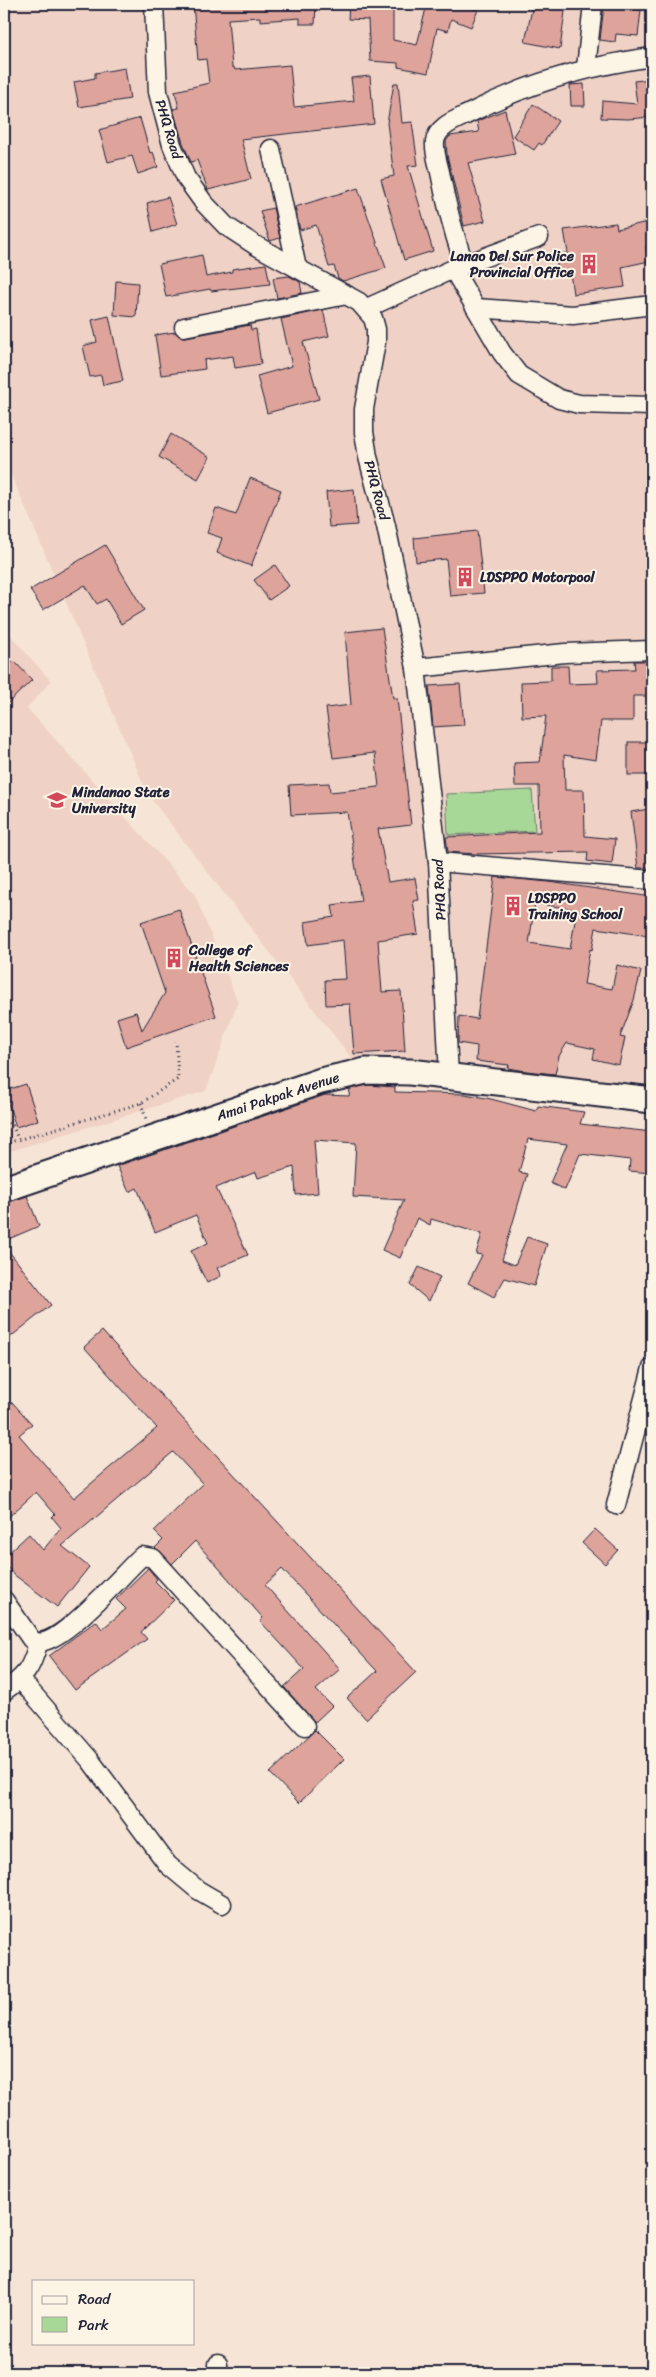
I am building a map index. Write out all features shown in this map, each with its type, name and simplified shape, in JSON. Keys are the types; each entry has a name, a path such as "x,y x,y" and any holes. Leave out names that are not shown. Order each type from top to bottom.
{"highway":[{"name":"Amai Pakpak Avenue","path":"4,1189 345,1074 366,1071 448,1076 652,1100"}],"street":[{"name":"PHQ Road","path":"154,4 158,92 172,146 186,178 204,203 226,226 347,295 366,308 373,318 376,328 376,342 364,409 365,440 386,526 416,668 438,862 448,1076"},
{"path":"586,68 593,4"},
{"path":"652,57 586,68 553,77 496,99 444,127 435,142 458,266 476,308 502,353 519,375 559,399 579,404 652,406"},
{"path":"271,149 297,268"},
{"path":"366,308 458,266 539,237"},
{"path":"184,327 347,295"},
{"path":"476,308 572,315 652,305"},
{"path":"416,668 566,653 652,650"},
{"path":"438,862 652,880"},
{"path":"616,1505 652,1368"},
{"path":"38,1644 44,1643 69,1628 136,1561 147,1556 158,1562 305,1726"},
{"path":"4,1600 27,1634 38,1644"},
{"path":"4,1691 21,1680 32,1666 38,1644"},
{"path":"21,1680 90,1760 168,1866 198,1890 222,1904"}],"path":[{"path":"4,1144 141,1103 178,1079 176,1041"},
{"path":"4,1120 13,1126 18,1139"}],"shaded area":[{"path":"4,4 652,4 652,1090 356,1064 148,795 4,458"},
{"name":"Mindanao State University","path":"4,628 51,681 27,708 194,893 238,1002 206,1091 4,1153"}],"green space":[{"path":"532,790 535,831 448,835 446,794"}],"building":[{"path":"193,4 316,4 315,24 300,24 300,18 260,21 260,17 228,19 232,67 235,70 290,65 294,107 354,101 351,78 370,76 374,124 241,139 251,179 208,190 197,160 191,162 173,109 179,108 175,91 209,83 206,59 198,60"},
{"path":"349,4 393,4 393,40 417,45 427,4 461,4 478,10 471,27 451,19 448,31 437,28 428,73 398,67 398,63 370,61 368,20 348,19"},
{"path":"533,4 566,4 560,49 525,42"},
{"path":"604,5 641,10 638,36 616,34 615,42 600,40"},
{"path":"125,68 130,99 79,107 74,82 95,78 95,73"},
{"path":"652,79 652,117 628,119 601,118 602,101 637,104 634,81"},
{"path":"394,83 398,83 402,123 412,122 418,165 408,166 433,251 404,260 381,179 394,176 387,123"},
{"path":"584,84 585,106 571,106 570,85"},
{"path":"533,104 558,121 542,145 539,143 534,150 513,136"},
{"path":"505,110 515,154 468,163 485,221 464,226 447,155 446,141 450,136 479,132 477,121"},
{"path":"140,118 150,153 153,152 158,167 138,174 132,156 108,162 99,130"},
{"path":"358,188 386,268 343,281 338,278 334,266 329,267 316,225 300,230 295,207"},
{"path":"168,197 177,224 153,232 147,203"},
{"path":"273,208 280,238 270,241 260,211"},
{"name":"Lanao Del Sur Police Provincial Office","path":"652,221 652,245 646,247 649,261 622,267 625,287 573,294 570,273 558,275 556,254 568,253 564,230 616,223 617,229"},
{"path":"202,255 206,277 232,272 232,269 266,264 270,284 211,291 210,289 166,297 159,264"},
{"path":"289,276 300,282 302,293 277,298 273,278"},
{"path":"116,281 138,283 136,317 114,315"},
{"path":"323,310 329,336 303,342 319,399 267,413 257,376 292,366 281,319"},
{"path":"109,316 123,381 103,385 101,375 90,377 83,346 97,342 92,320"},
{"path":"250,325 251,330 256,329 261,364 235,368 233,356 204,360 205,369 161,375 155,335 175,332 180,337 186,337"},
{"path":"171,434 210,457 198,479 159,457"},
{"path":"250,478 281,490 251,566 217,553 222,538 207,533 216,508 236,515"},
{"path":"354,489 357,525 329,527 326,492"},
{"name":"LDSPPO Motorpool","path":"477,531 484,593 450,596 446,559 416,562 414,538"},
{"path":"105,545 144,610 121,624 106,599 97,604 85,585 43,610 30,590"},
{"path":"275,565 289,586 269,600 254,580"},
{"path":"382,628 393,698 397,698 411,825 378,829 388,882 415,878 419,900 413,901 418,934 378,940 382,992 401,991 405,1051 354,1054 350,1004 326,1005 325,980 346,979 343,940 308,945 305,922 334,917 332,905 361,901 347,812 291,815 289,785 329,783 330,792 379,787 375,753 333,758 326,708 351,705 345,632"},
{"path":"14,661 32,680 4,707 4,670"},
{"path":"634,661 652,661 652,696 633,696 633,721 601,721 596,760 564,755 565,790 584,790 585,836 615,839 612,864 587,861 588,852 475,854 448,852 446,837 540,832 539,786 515,786 514,763 540,762 546,716 522,717 521,682 551,681 551,666 568,666 569,684 598,683 597,670 635,669"},
{"path":"460,684 464,725 433,727 429,686"},
{"path":"628,742 652,742 652,775 628,775"},
{"path":"649,809 652,828 652,868 638,868 631,812"},
{"path":"495,877 549,882 652,897 649,936 596,928 592,950 590,949 584,984 612,989 617,965 641,971 634,1000 620,1037 625,1038 619,1065 593,1059 595,1049 567,1043 559,1056 555,1074 526,1071 508,1068 509,1065 476,1061 477,1046 458,1043 459,1016 477,1019","holes":["535,903 577,910 570,949 529,943"]},
{"name":"College of Health Sciences","path":"179,909 216,1016 126,1047 117,1018 136,1012 142,1030 165,993 141,922"},
{"path":"26,1084 38,1120 16,1127 4,1091"},
{"path":"367,1085 395,1087 395,1092 465,1094 536,1111 538,1106 584,1112 580,1124 652,1132 652,1173 629,1171 630,1160 580,1154 565,1190 550,1183 567,1144 528,1139 519,1172 527,1174 502,1260 515,1265 527,1237 547,1244 534,1286 505,1278 494,1297 468,1283 482,1255 476,1254 482,1234 431,1219 430,1225 417,1218 400,1258 382,1250 404,1200 353,1197 356,1143 314,1140 318,1193 296,1195 294,1167 258,1178 256,1172 216,1188 248,1255 217,1268 221,1276 207,1283 191,1251 208,1243 196,1215 155,1232 137,1188 129,1192 117,1166 325,1095 349,1096 350,1089"},
{"path":"27,1196 39,1226 4,1241 4,1203"},
{"path":"4,1245 51,1305 4,1342"},
{"path":"419,1267 440,1277 429,1301 410,1285"},
{"path":"102,1331 416,1672 366,1719 347,1698 377,1671 282,1569 265,1585 340,1669 316,1690 332,1706 315,1722 284,1687 304,1669 260,1621 263,1618 195,1541 172,1564 155,1548 163,1540 154,1531 203,1484 173,1452 62,1546 89,1567 57,1607 13,1574 4,1564 4,1557 29,1534 43,1550 61,1528 52,1517 55,1514 36,1492 4,1521 4,1410 12,1402 32,1424 19,1435 74,1498 157,1428 84,1347"},
{"path":"595,1529 618,1550 605,1564 582,1543"},
{"path":"148,1568 157,1579 155,1581 174,1600 141,1632 147,1639 75,1690 49,1656 96,1621 102,1629 126,1609 116,1599"},
{"path":"315,1730 344,1759 299,1803 270,1773"}],"place":[{"name":"Lanao Del Sur Police Provincial Office","path":"589,264"},
{"name":"LDSPPO Motorpool","path":"465,577"},
{"name":"Mindanao State University","path":"57,800"},
{"name":"LDSPPO Training School","path":"513,906"},
{"name":"College of Health Sciences","path":"174,958"}]}
